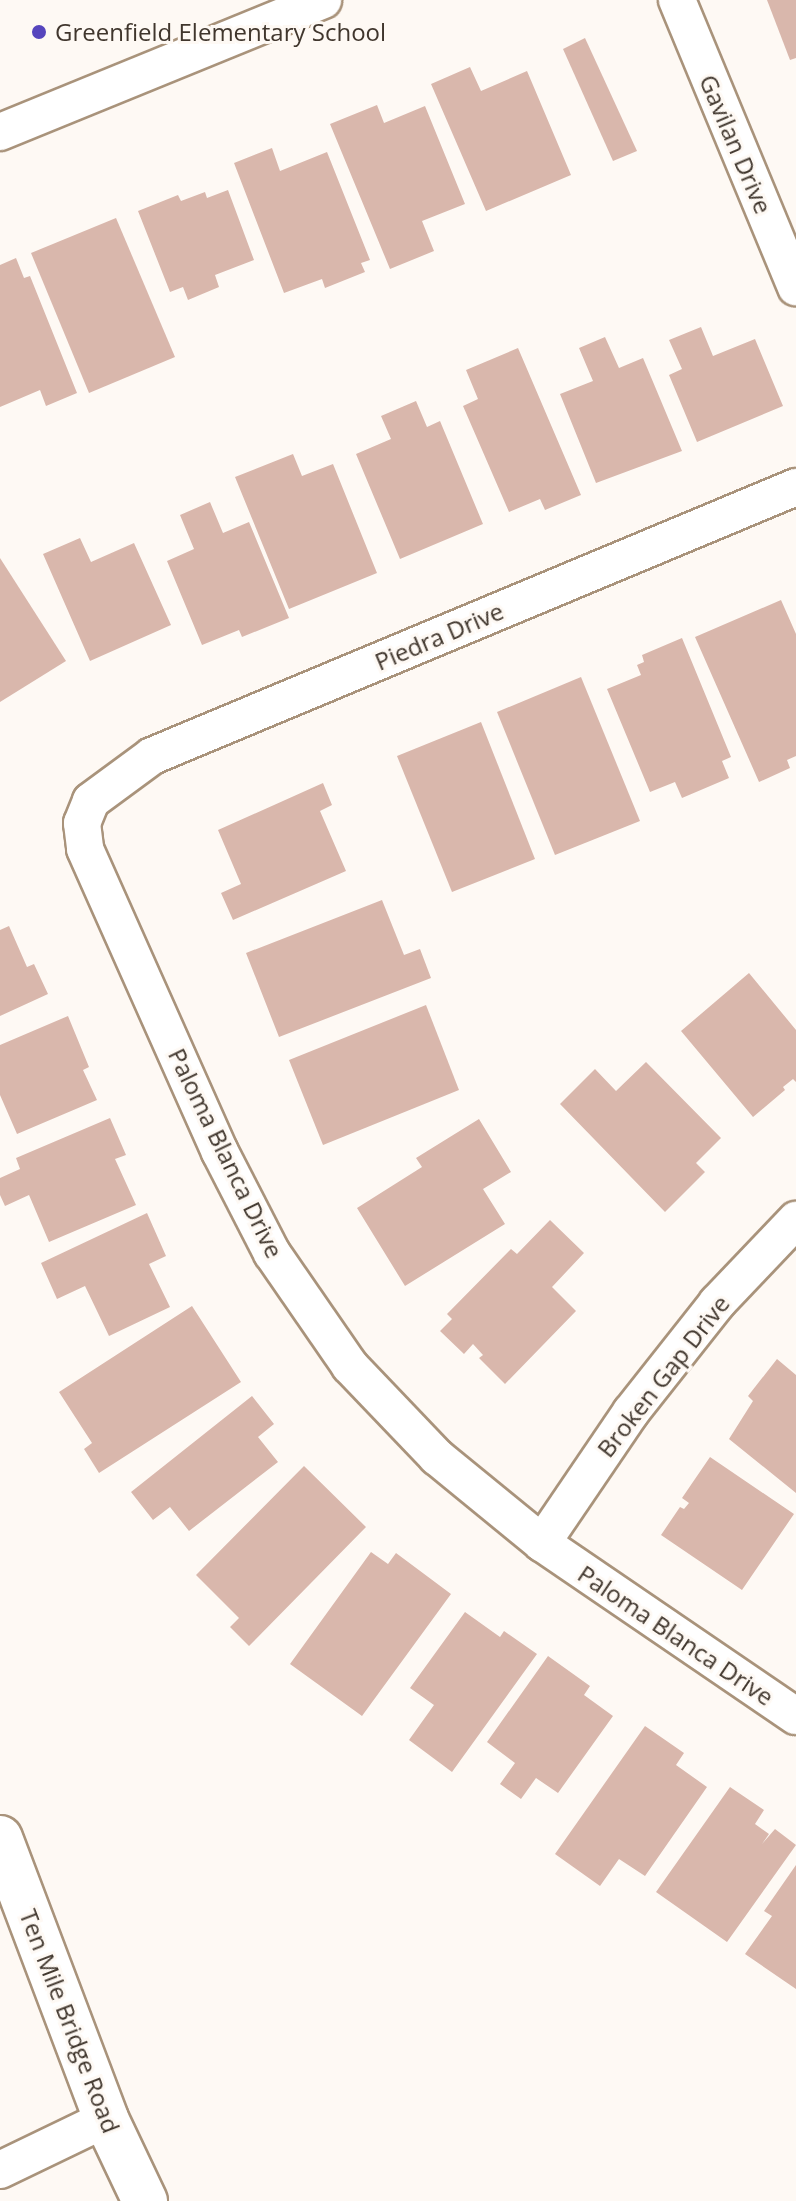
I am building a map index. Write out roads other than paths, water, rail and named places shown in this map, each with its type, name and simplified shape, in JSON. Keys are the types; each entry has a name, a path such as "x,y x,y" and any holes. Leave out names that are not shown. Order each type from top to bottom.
{"street":[{"path":"0,132 323,0"},
{"name":"Gavilan Drive","path":"677,0 796,287"},
{"name":"Piedra Drive","path":"91,801 152,756 796,487"},
{"name":"Paloma Blanca Drive","path":"91,801 82,823 85,849 220,1152 272,1253 350,1366 437,1457 542,1543 796,1716"},
{"name":"Broken Gap Drive","path":"542,1543 631,1412 717,1303 796,1220"},
{"name":"Ten Mile Bridge Road","path":"0,1838 106,2119 145,2201"},
{"path":"0,2170 106,2119"}],"place":[{"name":"Greenfield Elementary School","path":"39,32"}]}
